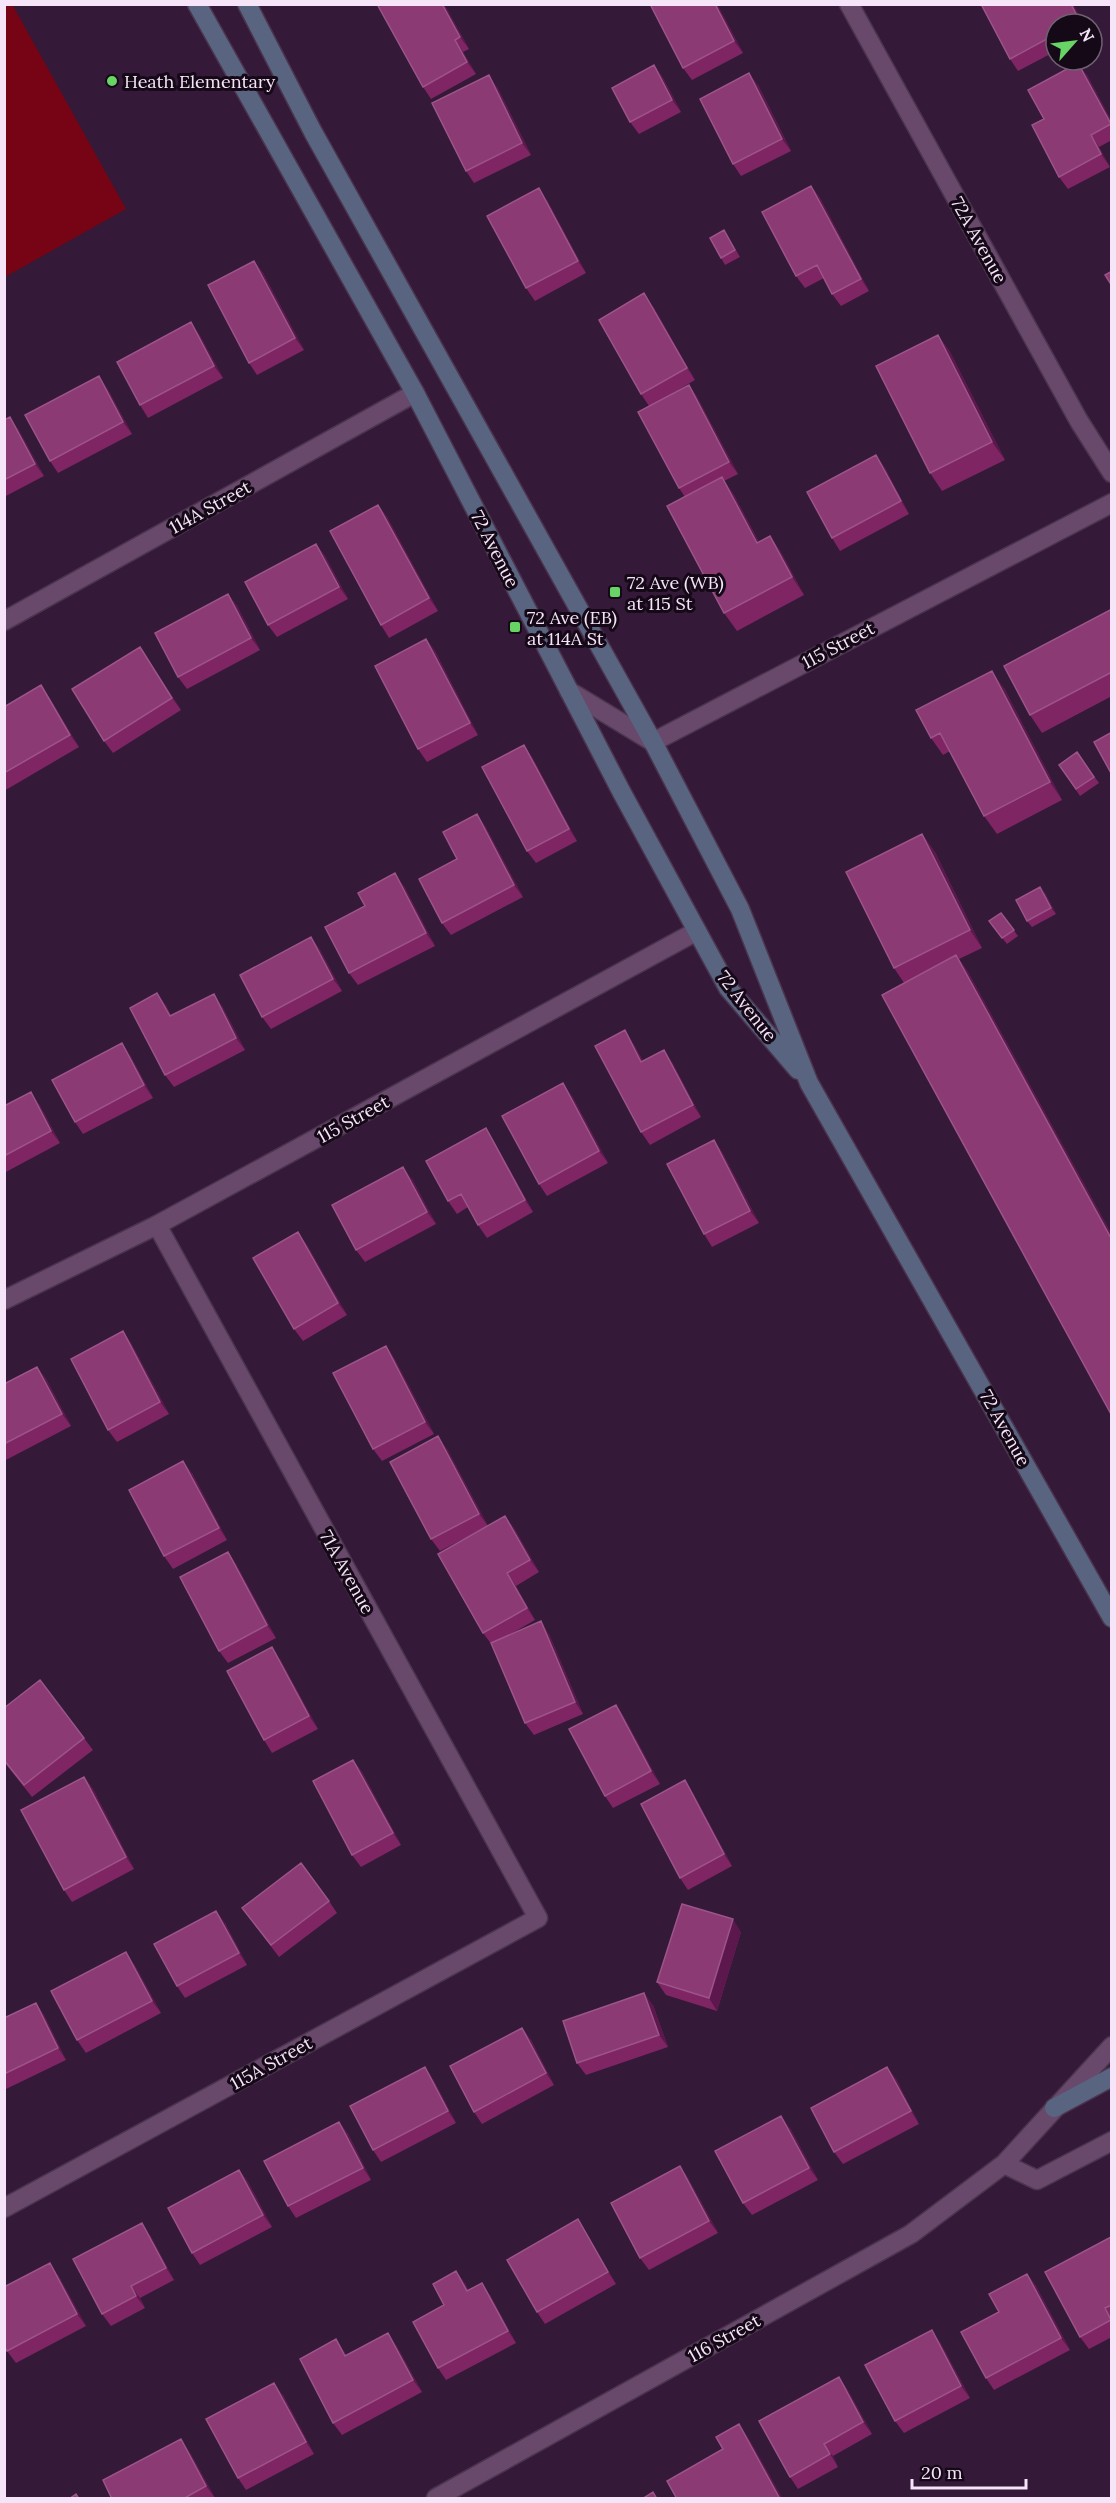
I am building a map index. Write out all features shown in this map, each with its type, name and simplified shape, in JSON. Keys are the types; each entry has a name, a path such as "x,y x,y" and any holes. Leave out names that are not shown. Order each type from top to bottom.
{"main road":[{"name":"72 Avenue","path":"197,4 415,393 569,691 728,988 809,1083"},
{"name":"72 Avenue","path":"247,4 313,132 653,742 740,909 809,1083 1112,1618"},
{"path":"1054,2108 1112,2077"}],"street":[{"name":"72A Avenue","path":"849,4 1092,445 1112,473"},
{"name":"114A Street","path":"4,621 415,393"},
{"name":"115 Street","path":"653,742 1112,503"},
{"path":"569,691 653,742"},
{"name":"115 Street","path":"4,1300 157,1225 697,931"},
{"name":"71A Avenue","path":"157,1225 538,1918"},
{"name":"115A Street","path":"4,2208 538,1918"},
{"name":"116 Street","path":"436,2499 911,2234 1004,2164 1112,2046"},
{"path":"1004,2164 1037,2180 1112,2141"}],"shaded area":[{"path":"12,4 126,209 5,277 4,5"}],"building":[{"path":"377,4 442,4 460,37 455,40 467,62 423,87"},
{"path":"650,4 715,4 734,41 683,68"},
{"path":"981,4 1071,4 1075,12 1044,12 1044,41 1010,59"},
{"path":"654,65 672,100 630,122 612,88"},
{"path":"1061,72 1083,72 1111,124 1091,135 1101,154 1059,177 1032,125 1044,119 1028,90"},
{"path":"749,73 782,139 733,164 700,99"},
{"path":"489,75 522,143 466,171 432,103"},
{"path":"811,186 861,279 832,294 817,265 796,276 762,212"},
{"path":"539,188 578,261 526,288 487,216"},
{"path":"724,230 735,250 721,258 710,238"},
{"path":"254,261 295,338 249,363 208,285"},
{"path":"1112,271 1112,286 1105,275"},
{"path":"644,293 687,368 641,394 599,320"},
{"path":"191,322 214,366 140,405 117,362"},
{"path":"938,335 992,442 930,473 876,366"},
{"path":"99,376 123,422 50,461 25,415"},
{"path":"689,385 729,462 679,488 638,412"},
{"path":"10,417 35,464 4,480 4,420"},
{"path":"876,455 901,501 832,538 807,492"},
{"path":"722,477 757,543 770,536 792,577 724,613 667,506"},
{"path":"378,505 429,598 381,625 330,531"},
{"path":"316,544 339,587 268,625 245,582"},
{"path":"228,594 251,638 178,677 155,633"},
{"path":"1112,609 1112,672 1030,715 1004,666"},
{"path":"426,639 470,723 418,749 375,666"},
{"path":"140,647 172,698 104,741 72,689"},
{"path":"992,671 1050,782 984,816 940,733 931,738 916,710"},
{"path":"41,685 70,735 4,773 4,707"},
{"path":"1112,732 1112,775 1094,742"},
{"path":"524,745 569,829 527,851 482,767"},
{"path":"1077,752 1094,777 1076,789 1059,765"},
{"path":"477,814 514,885 442,923 419,879 457,859 443,832"},
{"path":"922,834 970,930 894,968 846,872"},
{"path":"395,873 426,933 349,973 325,927 365,906 358,893"},
{"path":"1040,887 1051,908 1027,921 1016,900"},
{"path":"1001,913 1014,930 1002,938 989,921"},
{"path":"311,937 333,979 262,1017 240,975"},
{"path":"956,955 1112,1240 1112,1416 882,995"},
{"path":"157,993 170,1016 214,994 236,1038 165,1075 130,1008"},
{"path":"625,1030 641,1062 664,1050 693,1105 641,1132 595,1046"},
{"path":"122,1043 144,1085 75,1122 52,1080"},
{"path":"563,1083 599,1151 539,1184 502,1116"},
{"path":"31,1092 51,1131 4,1156 4,1106"},
{"path":"486,1128 525,1200 478,1225 461,1194 448,1201 426,1161"},
{"path":"714,1140 750,1211 704,1234 667,1164"},
{"path":"403,1167 427,1212 356,1250 332,1205"},
{"path":"298,1232 338,1303 294,1329 253,1258"},
{"path":"123,1331 160,1402 108,1430 71,1359"},
{"path":"386,1346 425,1422 373,1449 333,1373"},
{"path":"37,1367 62,1414 4,1444 4,1384"},
{"path":"438,1436 479,1514 431,1539 390,1462"},
{"path":"183,1461 219,1528 164,1556 129,1490"},
{"path":"505,1516 530,1560 507,1573 527,1608 483,1633 438,1554"},
{"path":"228,1552 267,1625 219,1651 180,1577"},
{"path":"541,1621 575,1702 525,1723 491,1643"},
{"path":"272,1647 309,1716 264,1740 227,1671"},
{"path":"40,1680 84,1738 24,1785 4,1760 4,1708"},
{"path":"616,1705 651,1771 605,1796 569,1729"},
{"path":"353,1760 393,1833 352,1855 313,1781"},
{"path":"84,1777 126,1857 64,1890 21,1810"},
{"path":"685,1780 724,1854 680,1878 641,1804"},
{"path":"301,1863 329,1901 271,1945 242,1908"},
{"path":"682,1904 733,1919 709,1998 657,1982"},
{"path":"216,1911 239,1953 177,1986 154,1944"},
{"path":"126,1952 152,2001 77,2040 51,1991"},
{"path":"644,1993 659,2035 577,2063 563,2021"},
{"path":"36,2003 58,2048 4,2074 4,2018"},
{"path":"522,2028 546,2073 474,2112 450,2066"},
{"path":"425,2067 448,2111 373,2150 350,2106"},
{"path":"887,2067 911,2111 834,2152 811,2108"},
{"path":"781,2116 809,2168 743,2203 715,2151"},
{"path":"339,2122 363,2168 288,2206 264,2161"},
{"path":"680,2166 709,2221 640,2258 611,2203"},
{"path":"239,2170 263,2215 192,2253 168,2208"},
{"path":"578,2219 608,2272 537,2312 507,2260"},
{"path":"142,2223 166,2268 131,2286 136,2296 102,2314 73,2259"},
{"path":"1111,2237 1112,2305 1105,2308 1111,2320 1080,2337 1045,2272"},
{"path":"50,2263 77,2314 7,2351 4,2346 4,2287"},
{"path":"456,2271 467,2291 482,2283 508,2331 438,2368 413,2322 444,2305 433,2284"},
{"path":"1027,2274 1061,2338 986,2378 961,2332 999,2312 989,2294"},
{"path":"932,2330 961,2386 895,2421 865,2365"},
{"path":"388,2333 413,2380 333,2423 300,2359 336,2339 345,2356"},
{"path":"839,2377 863,2422 824,2444 830,2454 790,2477 759,2421"},
{"path":"274,2383 306,2442 238,2478 206,2419"},
{"path":"739,2424 780,2499 677,2499 667,2481 723,2449 716,2437"},
{"path":"181,2439 206,2486 183,2499 112,2499 103,2480"},
{"path":"653,2492 657,2499 642,2499"},
{"path":"76,2494 79,2499 69,2499"}],"place":[{"name":"Heath Elementary","path":"112,81"},
{"name":"72 Ave (WB) at 115 St","path":"615,592"},
{"name":"72 Ave (EB) at 114A St","path":"515,627"}]}
